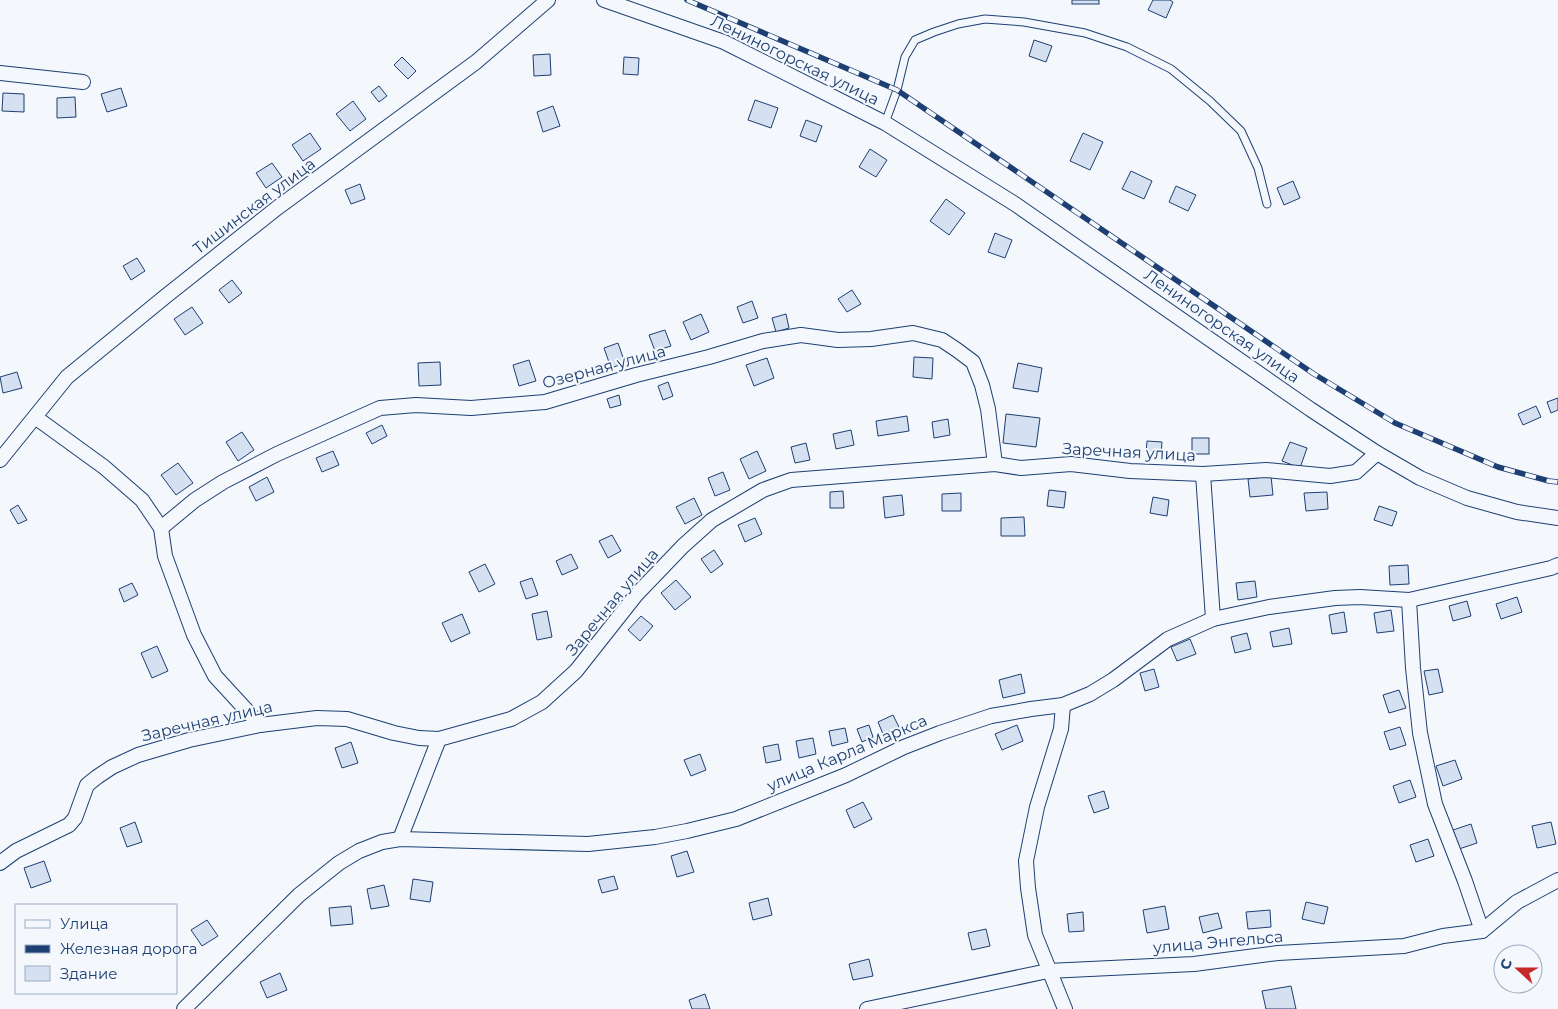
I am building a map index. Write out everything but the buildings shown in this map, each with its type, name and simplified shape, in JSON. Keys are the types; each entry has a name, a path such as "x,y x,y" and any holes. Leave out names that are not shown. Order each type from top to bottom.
{"street":[{"name":"Тишинская улица","path":"0,460 6,442 35,417 67,377 277,208 476,62 548,0"},
{"name":"Лениногорская улица","path":"604,0 724,42 885,123 1015,204 1302,403 1377,453 1420,478 1467,498 1517,512 1558,518"},
{"path":"0,73 83,82"},
{"name":"Озерная улица","path":"161,528 195,500 223,482 277,454 380,408 416,405 471,408 545,402 763,341 801,335 838,340 871,339 913,333 942,340 958,350 973,362 982,385 988,409 995,464"},
{"path":"35,417 104,467 142,500 161,528 165,556 194,635 215,676 260,724"},
{"name":"Заречная улица","path":"0,863 16,851 68,825 75,818 87,785 112,767 138,755 172,745 260,724 317,718 347,719 394,733 419,738 440,738 511,719 542,702 576,671 636,595 683,546 712,520 763,490 791,480 995,464 1021,468 1071,464 1130,472 1203,474 1266,470 1330,476 1356,472 1377,453"},
{"path":"1203,474 1213,619"},
{"name":"улица Карла Маркса","path":"184,1009 306,890 359,851 382,842 400,839 588,844 655,837 736,819 846,775 904,747 940,733 991,716 1031,708 1063,705 1090,694 1113,680 1168,639 1213,619 1269,607 1336,598 1360,597 1409,600 1558,565"},
{"path":"1409,600 1413,668 1420,733 1435,804 1482,931 1517,902 1558,880"},
{"path":"1063,705 1061,729 1037,807 1026,861 1035,935 1065,1009"},
{"path":"400,839 440,738"},
{"name":"улица Энгельса","path":"867,1009 1048,971 1194,964 1278,953 1404,946 1442,936 1482,931"}],"lane":[{"name":"Лениногорская улица","path":"885,123 897,90 905,57 915,40 958,24 985,19 1024,22 1085,33 1127,47 1171,69 1241,131 1258,168 1267,204"}],"railway":[{"path":"687,0 897,90 1314,374 1395,423 1498,467 1558,482"}]}
